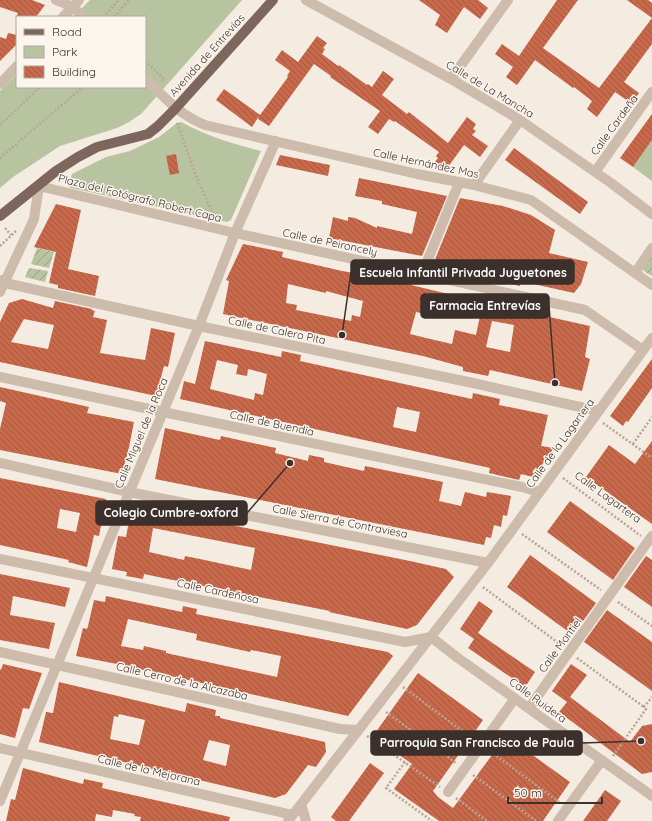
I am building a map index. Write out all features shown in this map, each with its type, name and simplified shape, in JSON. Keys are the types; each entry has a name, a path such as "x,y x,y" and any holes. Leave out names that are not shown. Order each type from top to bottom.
{"main road":[{"name":"Avenida de Entrevías","path":"40,186 56,171 97,147 148,134 175,109 273,0"},
{"path":"0,216 40,186"}],"street":[{"path":"56,0 76,4"},
{"name":"Calle de La Mancha","path":"306,0 451,79 520,120 652,214"},
{"path":"451,79 508,0"},
{"path":"65,16 76,4"},
{"path":"76,4 82,16"},
{"path":"0,84 16,67"},
{"name":"Calle Hernández Mas","path":"146,79 175,109 191,119 205,125 458,183 474,185 531,200 652,285"},
{"name":"Calle Cardeña","path":"595,172 652,92"},
{"path":"474,185 520,120"},
{"name":"Calle Miguel de la Roca","path":"0,801 199,326 236,233 276,141"},
{"path":"422,274 458,183"},
{"path":"2,285 34,219 40,186"},
{"name":"Plaza del Fotógrafo Robert Capa","path":"40,186 236,233"},
{"name":"Calle de Peironcely","path":"236,233 585,310 643,350"},
{"path":"635,273 652,248"},
{"name":"Calle de Calero Pita","path":"2,285 473,383 596,414"},
{"name":"Calle de la Lagartera","path":"488,563 652,338"},
{"name":"Calle de Buendía","path":"0,377 522,487 539,492"},
{"name":"Calle Sierra de Contraviesa","path":"0,463 129,492 488,563"},
{"name":"Calle Montiel","path":"529,708 650,539"},
{"name":"Calle Cardeñosa","path":"0,559 405,642 431,637"},
{"path":"290,818 488,563"},
{"name":"Calle Ruidera","path":"431,637 652,796"},
{"name":"Calle Cerro de la Alcazaba","path":"0,652 340,729 358,730"},
{"path":"448,792 515,698"},
{"name":"Calle de la Mejorana","path":"0,748 290,818"},
{"path":"558,821 604,762"},
{"path":"301,804 306,821"}],"path":[{"path":"104,16 119,0"},
{"path":"115,16 129,0"},
{"path":"0,125 39,88"},
{"path":"0,158 81,88"},
{"path":"177,123 195,173 219,229"},
{"path":"5,228 11,235"},
{"path":"596,414 652,458"},
{"path":"633,444 652,416"},
{"name":"Calle Lagartera","path":"554,472 650,539"},
{"path":"513,529 610,595 652,626"},
{"path":"604,762 646,709 644,708 652,697"},
{"path":"358,730 448,792 487,821"},
{"path":"405,762 386,788 432,821"}],"green space":[{"path":"90,0 242,0 141,114 117,128 60,146 13,177 0,188 0,91 16,75 16,88 146,88 146,16 74,16"},
{"path":"181,122 220,139 261,151 231,220 227,222 71,188 68,185 72,174 106,157 130,151 159,137 177,123"},
{"path":"652,140 652,181 633,167"},
{"path":"37,248 54,252 49,268 31,264"},
{"path":"652,253 652,276 644,271 643,265"},
{"path":"29,268 48,271 45,282 25,277"}],"building":[{"path":"0,0 32,0 45,5 37,16 16,16 18,13 0,7"},
{"path":"419,0 478,0 488,8 480,19 464,7 447,33 435,25 440,15"},
{"path":"557,0 578,0 543,48 599,88 652,18 652,44 624,82 639,93 632,104 615,92 597,117 587,109 592,101 535,60 517,85 506,77 513,67 495,54 502,44 519,56"},
{"path":"627,0 648,0 652,3 652,18"},
{"path":"8,33 16,35 16,45 0,61 0,37 6,39"},
{"path":"317,36 327,43 323,48 325,49 322,54 367,85 368,84 372,87 383,71 394,79 382,95 407,114 409,112 448,143 467,117 476,124 473,129 476,131 472,135 488,146 480,157 464,145 445,171 434,163 438,158 436,156 439,152 395,121 394,122 389,119 378,134 368,127 380,111 330,77 331,76 314,64 269,126 258,119 259,116 252,127 216,100 224,89 260,115 288,77 287,76 290,71 275,60 282,50 298,62"},
{"path":"652,114 652,140 633,167 620,158"},
{"path":"514,148 588,202 580,214 505,160"},
{"path":"176,154 179,173 170,175 166,156"},
{"path":"280,155 330,165 328,176 276,165"},
{"path":"359,178 447,196 422,256 329,238 333,217 348,221 348,217 355,218 377,228 377,226 412,234 417,212 382,204 382,201 355,196"},
{"path":"460,198 503,206 531,215 555,230 549,253 588,262 581,284 574,293 520,281 520,286 487,279 488,273 434,262"},
{"path":"56,204 81,210 68,269 99,276 95,296 58,288 58,285 49,283 56,252 34,247"},
{"path":"243,244 283,252 282,257 342,271 354,273 355,268 412,279 411,285 461,297 457,317 422,309 421,313 416,312 410,334 426,338 452,344 455,330 476,335 481,311 474,309 477,296 492,299 491,304 590,326 585,357 590,359 582,391 490,370 488,376 463,371 463,367 423,356 223,314 229,281 226,280","holes":["288,284 326,293 326,291 363,301 360,317 352,315 351,321 296,310 297,305 286,303","492,321 514,325 510,352 486,347"]},
{"path":"22,299 53,308 55,301 92,309 95,311 93,317 107,320 100,353 145,360 151,328 175,333 168,367 164,366 156,396 0,362 0,322 9,303","holes":["24,319 54,325 48,349 11,342"]},
{"path":"205,341 281,357 282,351 301,355 300,361 472,399 473,393 500,399 499,405 548,415 541,446 554,448 533,477 521,474 519,480 489,473 490,468 180,399 184,381 195,384","holes":["217,360 238,365 236,374 247,376 248,369 267,374 263,395 255,393 254,400 210,389","397,407 420,412 416,432 393,427"]},
{"path":"652,359 652,388 628,422 626,421 623,426 610,416"},
{"path":"0,387 89,407 87,413 134,422 122,474 0,450 0,429 6,403 0,401"},
{"path":"165,428 220,440 221,436 276,448 275,453 308,461 309,455 324,458 324,462 364,471 365,466 443,482 439,501 461,506 465,492 486,497 487,492 511,496 507,516 503,515 501,527 494,525 491,538 486,537 484,545 155,479"},
{"path":"652,441 652,524 586,477 609,445 635,464"},
{"path":"0,478 106,499 99,536 94,535 87,567 68,562 69,560 0,545","holes":["60,509 80,513 76,532 57,528"]},
{"path":"570,501 635,548 613,580 547,532"},
{"path":"132,505 446,569 454,577 417,625 407,629 329,612 330,611 144,574 143,579 126,576 127,572 112,569 118,536 126,537","holes":["153,528 255,548 251,570 185,556 184,560 149,552"]},
{"path":"530,555 596,603 573,635 507,587"},
{"path":"646,556 652,560 652,607 624,587"},
{"path":"0,574 70,588 65,607 13,596 10,615 55,623 49,649 0,640"},
{"path":"106,596 182,612 183,606 197,609 196,614 388,652 393,656 348,716 76,656 83,628 87,629 88,626 94,600 105,602","holes":["128,619 197,634 196,640 250,652 251,650 281,656 277,677 166,653 166,651 144,646 143,650 121,646"]},
{"path":"479,601 493,611 478,633 535,672 525,687 468,648 474,639 460,629"},
{"path":"607,610 652,642 652,691 584,642"},
{"path":"3,664 42,673 29,709 23,708 15,738 0,734 0,669 1,670"},
{"path":"571,664 587,675 570,697 630,742 642,726 652,724 652,772 642,774 559,712 567,702 552,691"},
{"path":"418,673 483,720 433,791 438,797 453,808 506,736 570,782 543,821 439,821 394,789 412,764 373,736"},
{"path":"59,682 185,712 187,703 216,710 215,716 220,716 220,718 325,742 326,752 316,767 308,765 286,794 275,798 39,742 46,712 53,713","holes":["119,714 145,720 139,745 110,739 114,716 118,717","209,740 230,745 226,766 203,760"]},
{"path":"370,763 384,773 349,821 336,821 331,817"},
{"path":"23,768 83,784 84,779 103,783 102,788 230,817 229,821 140,821 141,817 134,816 135,814 113,810 112,817 96,814 95,821 6,821 11,799 15,800"},
{"path":"605,790 621,801 607,821 583,821"}],"place":[{"name":"Escuela Infantil Privada Juguetones","path":"342,335"},
{"name":"Farmacia Entrevías","path":"555,383"},
{"name":"Colegio Cumbre-oxford","path":"290,463"},
{"name":"Parroquia San Francisco de Paula","path":"641,741"}]}
